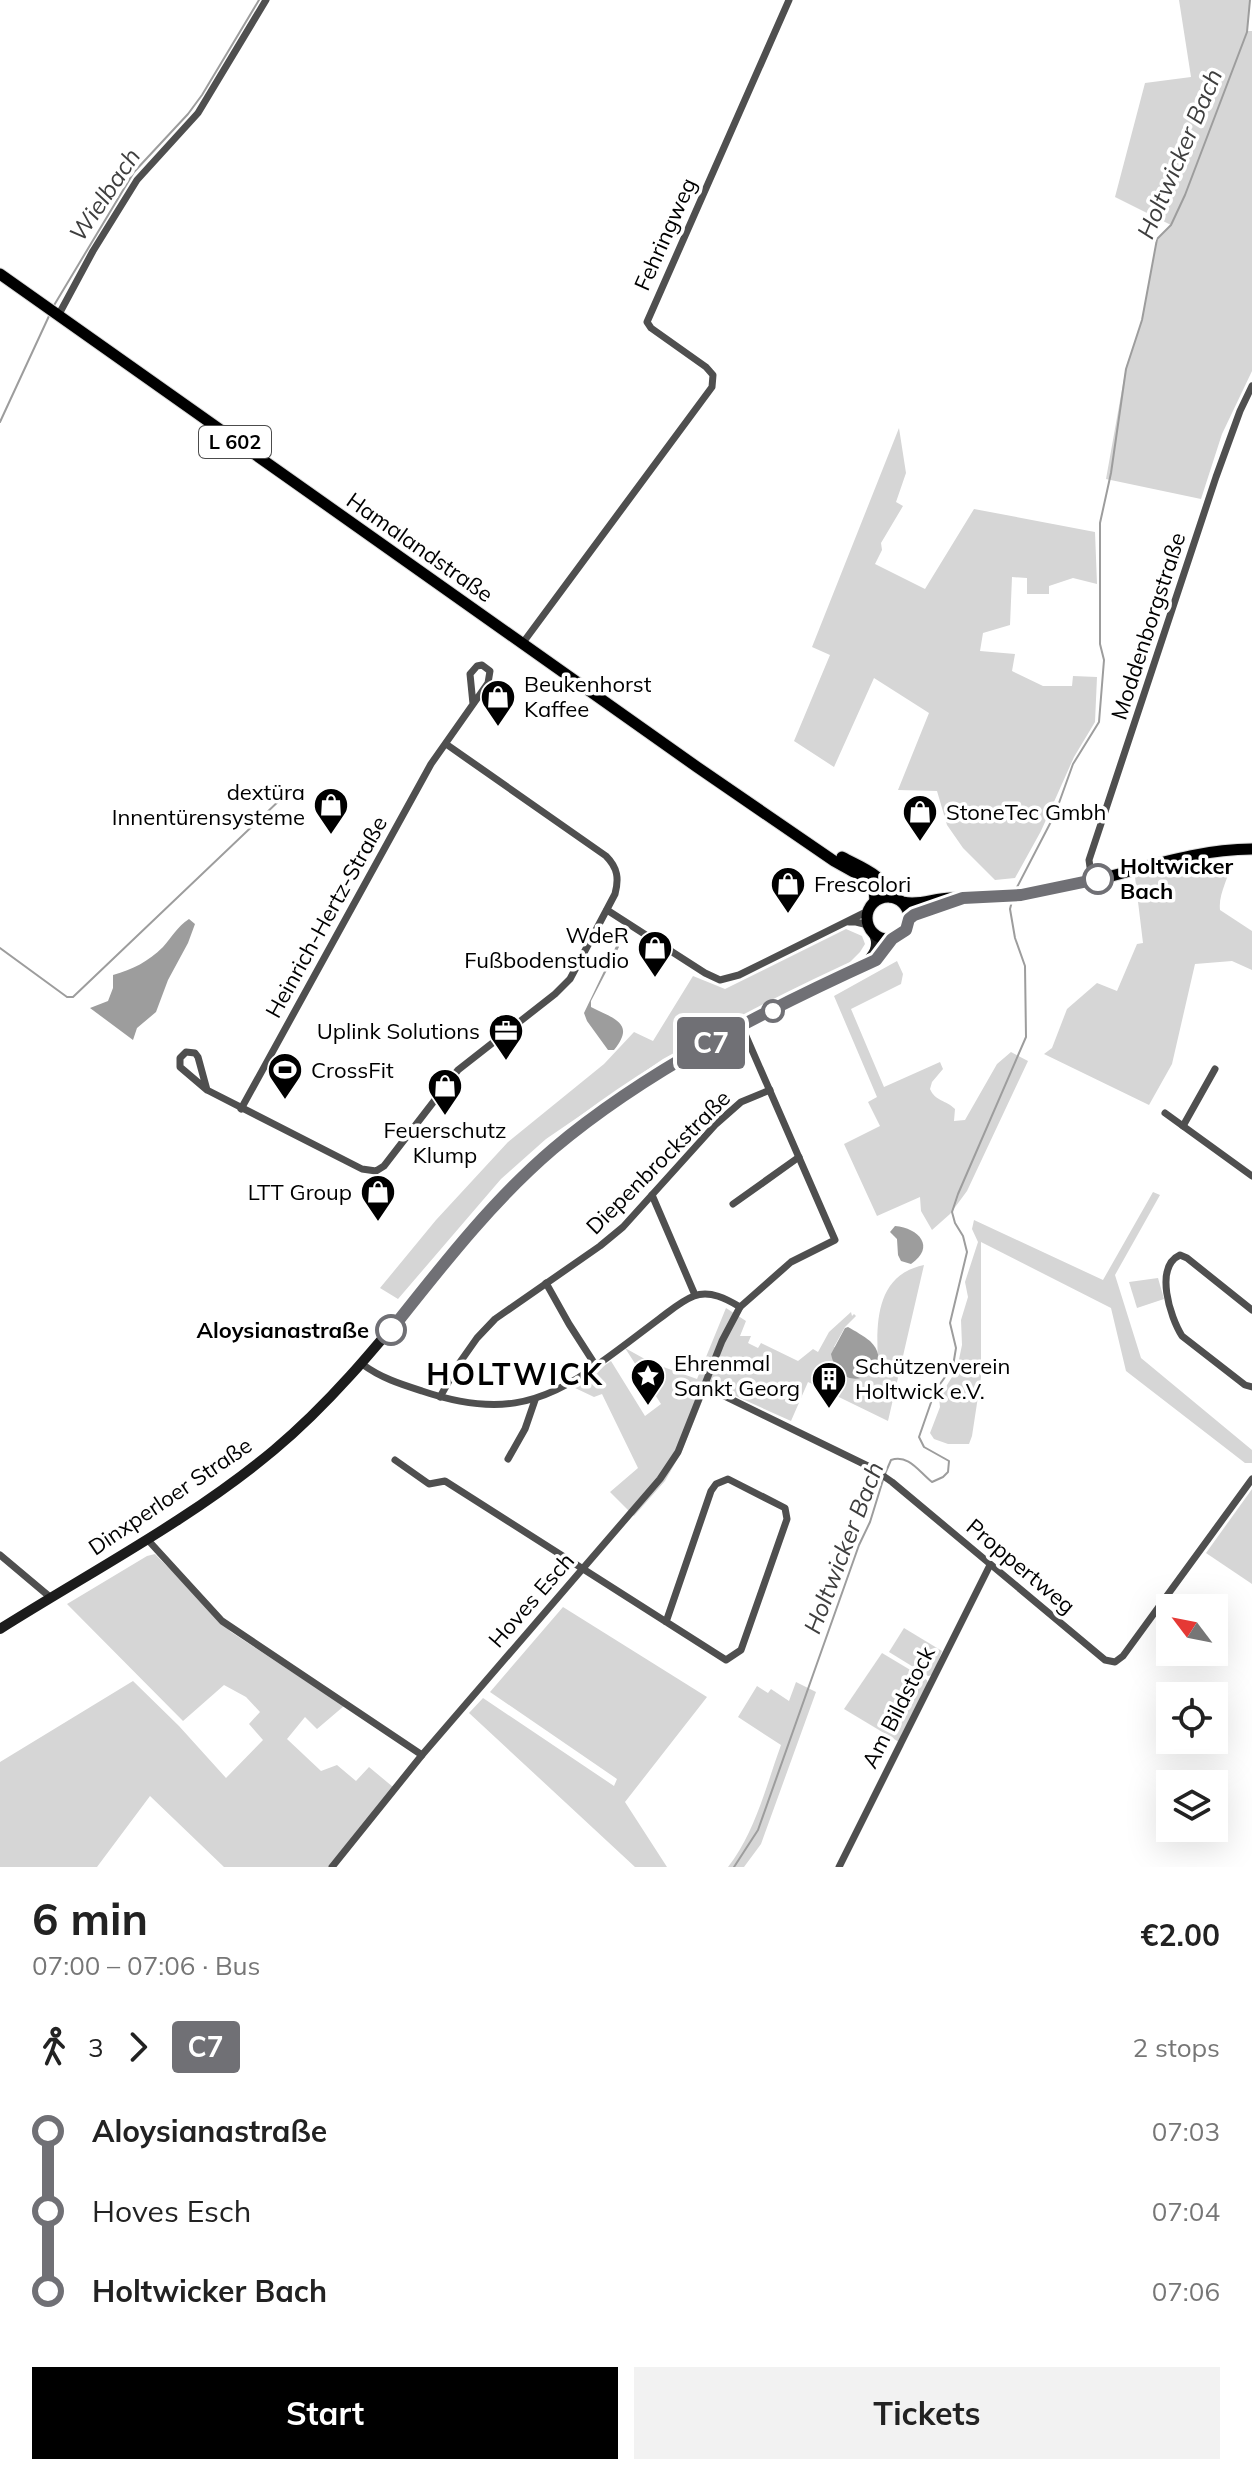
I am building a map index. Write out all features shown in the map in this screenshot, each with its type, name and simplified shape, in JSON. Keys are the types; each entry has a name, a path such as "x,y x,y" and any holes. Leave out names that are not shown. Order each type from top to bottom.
{"main road":[{"name":"Hamalandstraße","path":"0,274 686,759 834,861 868,880 874,889 871,906"},
{"name":"Hamalandstraße","path":"819,849 877,875 897,900"},
{"path":"865,965 876,948 876,939 870,929 871,906 897,900 918,904 946,898 1021,895 1092,881 1171,859 1216,851 1252,849"},
{"path":"870,929 886,939 892,939 902,934 914,915 963,898"},
{"name":"L 602","path":"897,900 907,907 909,919"},
{"name":"Dinxperloer Straße","path":"0,1629 147,1539 229,1485 274,1450 329,1400 467,1237 552,1150 627,1093 742,1027 876,960 892,939"}],"street":[{"path":"54,313 137,180 198,113 266,0"},
{"name":"Fehringweg","path":"522,644 712,387 713,375 706,367 647,322 789,0"},
{"name":"Moddenborgstraße","path":"1092,881 1089,860 1216,477 1252,386"},
{"name":"Heinrich-Hertz-Straße","path":"241,1109 431,764 446,744 473,704 490,677 490,671 482,665 470,674 473,704"},
{"path":"207,1090 198,1057 195,1053 186,1052 180,1058 180,1067 207,1090 372,1172 384,1166 458,1070 570,979 618,883 618,875 611,861 446,744"},
{"path":"607,910 720,980 739,975 871,906"},
{"path":"843,923 856,922 870,929"},
{"name":"Hoves Esch","path":"332,1867 422,1755 660,1479 678,1452 722,1341 740,1307 791,1262 835,1240 742,1027"},
{"path":"1183,1126 1215,1069"},
{"name":"Diepenbrockstraße","path":"440,1397 477,1338 505,1310 623,1227 716,1124 741,1102 770,1090"},
{"path":"1165,1113 1252,1176"},
{"path":"733,1204 799,1157"},
{"path":"652,1195 695,1295"},
{"path":"1252,1310 1184,1256 1173,1259 1165,1283 1177,1329 1194,1346 1245,1385 1252,1387"},
{"path":"546,1283 596,1366"},
{"path":"362,1364 380,1377 470,1404 535,1400 596,1366 695,1295 726,1298 740,1307"},
{"name":"Proppertweg","path":"704,1386 872,1468 1105,1660 1115,1662 1123,1656 1252,1479"},
{"path":"508,1459 525,1429 535,1400"},
{"path":"395,1460 429,1484 445,1481 582,1569 726,1660 741,1650 787,1519 781,1505 728,1479 716,1484 666,1622"},
{"path":"147,1539 222,1621 422,1755"},
{"path":"0,1555 50,1597"},
{"name":"Am Bildstock","path":"839,1867 990,1565"}],"shaded area":[{"path":"1179,0 1250,0 1247,31 1252,31 1252,371 1222,434 1201,499 1106,479 1126,367 1142,320 1157,239 1171,225 1115,197 1145,83 1191,77"},
{"path":"899,428 906,473 896,502 903,506 881,543 882,550 875,564 925,589 974,509 1095,532 1097,584 1073,578 1049,586 1049,594 1027,594 1027,578 1012,577 1010,625 983,633 980,651 1015,654 1012,671 1043,686 1072,686 1073,676 1097,677 1095,722 1074,757 1041,831 1015,878 995,880 963,848 947,825 937,791 898,790 929,713 874,678 834,767 794,741 830,655 812,647"},
{"path":"1230,862 1220,910 1252,931 1252,970 1232,961 1195,964 1172,1064 1149,1105 1044,1054 1052,1048 1067,1009 1097,983 1117,991 1137,944 1143,943 1135,877 1185,864"},
{"path":"189,919 195,924 188,943 168,980 156,1012 137,1028 133,1040 90,1008 108,1001 113,988 113,975 152,957"},
{"path":"846,929 862,936 865,944 849,963 663,1059 546,1139 501,1179 398,1299 380,1288 436,1220 508,1142 604,1064 634,1032 653,1041 693,976 725,989"},
{"path":"617,944 619,947 591,1001 591,1007 614,1019 622,1028 620,1041 614,1050 608,1050 584,1013"},
{"path":"897,961 903,974 901,984 851,1009 884,1087 940,1062 943,1069 930,1089 955,1109 954,1121 965,1120 997,1064 1011,1052 1028,1061 967,1191 950,1214 932,1230 921,1211 920,1197 877,1216 844,1144 880,1126 868,1102 877,1097 834,996"},
{"path":"1153,1192 1160,1195 1115,1275 1141,1358 1252,1450 1252,1463 1245,1463 1126,1371 1111,1308 981,1242 981,1377 972,1436 969,1444 948,1444 934,1439 930,1433 940,1407 939,1398 957,1369 962,1345 961,1320 968,1297 965,1282 978,1242 972,1229 974,1220 1103,1280"},
{"path":"895,1226 911,1230 921,1239 922,1251 911,1264 901,1261 898,1255 897,1239 890,1232"},
{"path":"924,1265 888,1421 808,1382 791,1421 709,1384 682,1451 665,1481 634,1516 610,1492 638,1468 602,1394 594,1397 573,1387 611,1361 645,1416 661,1404 625,1348 652,1363 697,1379 726,1308 746,1321 740,1336 751,1336 748,1343 758,1348 761,1343 798,1361 813,1349 818,1352 829,1332 851,1312 852,1316 856,1316 845,1327 834,1347 878,1361 879,1316 888,1289 908,1270"},
{"path":"1158,1278 1164,1299 1137,1308 1129,1282"},
{"path":"848,1327 870,1341 877,1352 878,1362 873,1371 856,1379 846,1376 837,1368 831,1354"},
{"path":"1252,1489 1252,1584 1206,1553"},
{"path":"155,1554 231,1632 344,1706 317,1729 305,1717 287,1739 321,1771 337,1765 356,1781 369,1767 393,1787 328,1867 224,1867 150,1796 97,1867 0,1867 0,1762 133,1681 226,1778 263,1740 249,1724 260,1712 246,1697 224,1685 183,1721 67,1604"},
{"path":"563,1607 707,1697 625,1802 667,1867 635,1867 469,1713 483,1698 614,1786 617,1779 490,1692"},
{"path":"904,1628 942,1651 933,1675 928,1676 889,1652"},
{"path":"882,1653 927,1680 928,1684 899,1742 844,1709"},
{"path":"796,1682 816,1692 761,1844 744,1867 728,1867 753,1824 781,1745 738,1717 757,1686 768,1693 771,1689 789,1701"}],"waterway":[{"name":"Wielbach","path":"53,307 134,172 202,95 259,0"},
{"name":"Holtwicker Bach","path":"1015,891 1055,814 1073,764 1099,722 1104,660 1100,644 1100,523 1111,473 1126,369 1142,320 1157,239 1171,225 1185,195 1247,32 1250,0"},
{"name":"Wielbach","path":"0,422 49,316"},
{"path":"0,948 67,997 73,997 284,796"},
{"name":"Holtwicker Bach","path":"885,1474 891,1460 897,1459 913,1465 932,1482 948,1472 949,1461 924,1447 919,1437 935,1391 953,1366 956,1348 950,1323 967,1252 952,1212 1026,1037 1025,966 1015,938 1010,909 1013,897"},
{"name":"Holtwicker Bach","path":"734,1867 758,1830 883,1480"}],"bus line":[{"name":"C7","path":"391,1330 510,1190 552,1150 627,1093 710,1043 876,960 892,939 906,930 909,919 914,915 963,898 1021,895 1098,879"}],"place":[{"name":"Beukenhorst Kaffee","path":"498,728"},
{"name":"dextüra Innentürensysteme","path":"331,836"},
{"name":"StoneTec Gmbh","path":"920,843"},
{"name":"Holtwicker Bach","path":"1098,879"},
{"name":"Frescolori","path":"788,915"},
{"name":"WdeR Fußbodenstudio","path":"655,979"},
{"name":"Uplink Solutions","path":"506,1062"},
{"name":"CrossFit","path":"285,1101"},
{"name":"Feuerschutz Klump","path":"445,1117"},
{"name":"LTT Group","path":"378,1223"},
{"name":"Aloysianastraße","path":"391,1330"},
{"name":"Ehrenmal Sankt Georg","path":"648,1407"},
{"name":"Schützenverein Holtwick e.V.","path":"829,1410"}],"district":[{"name":"HOLTWICK","path":"515,1375"}]}
